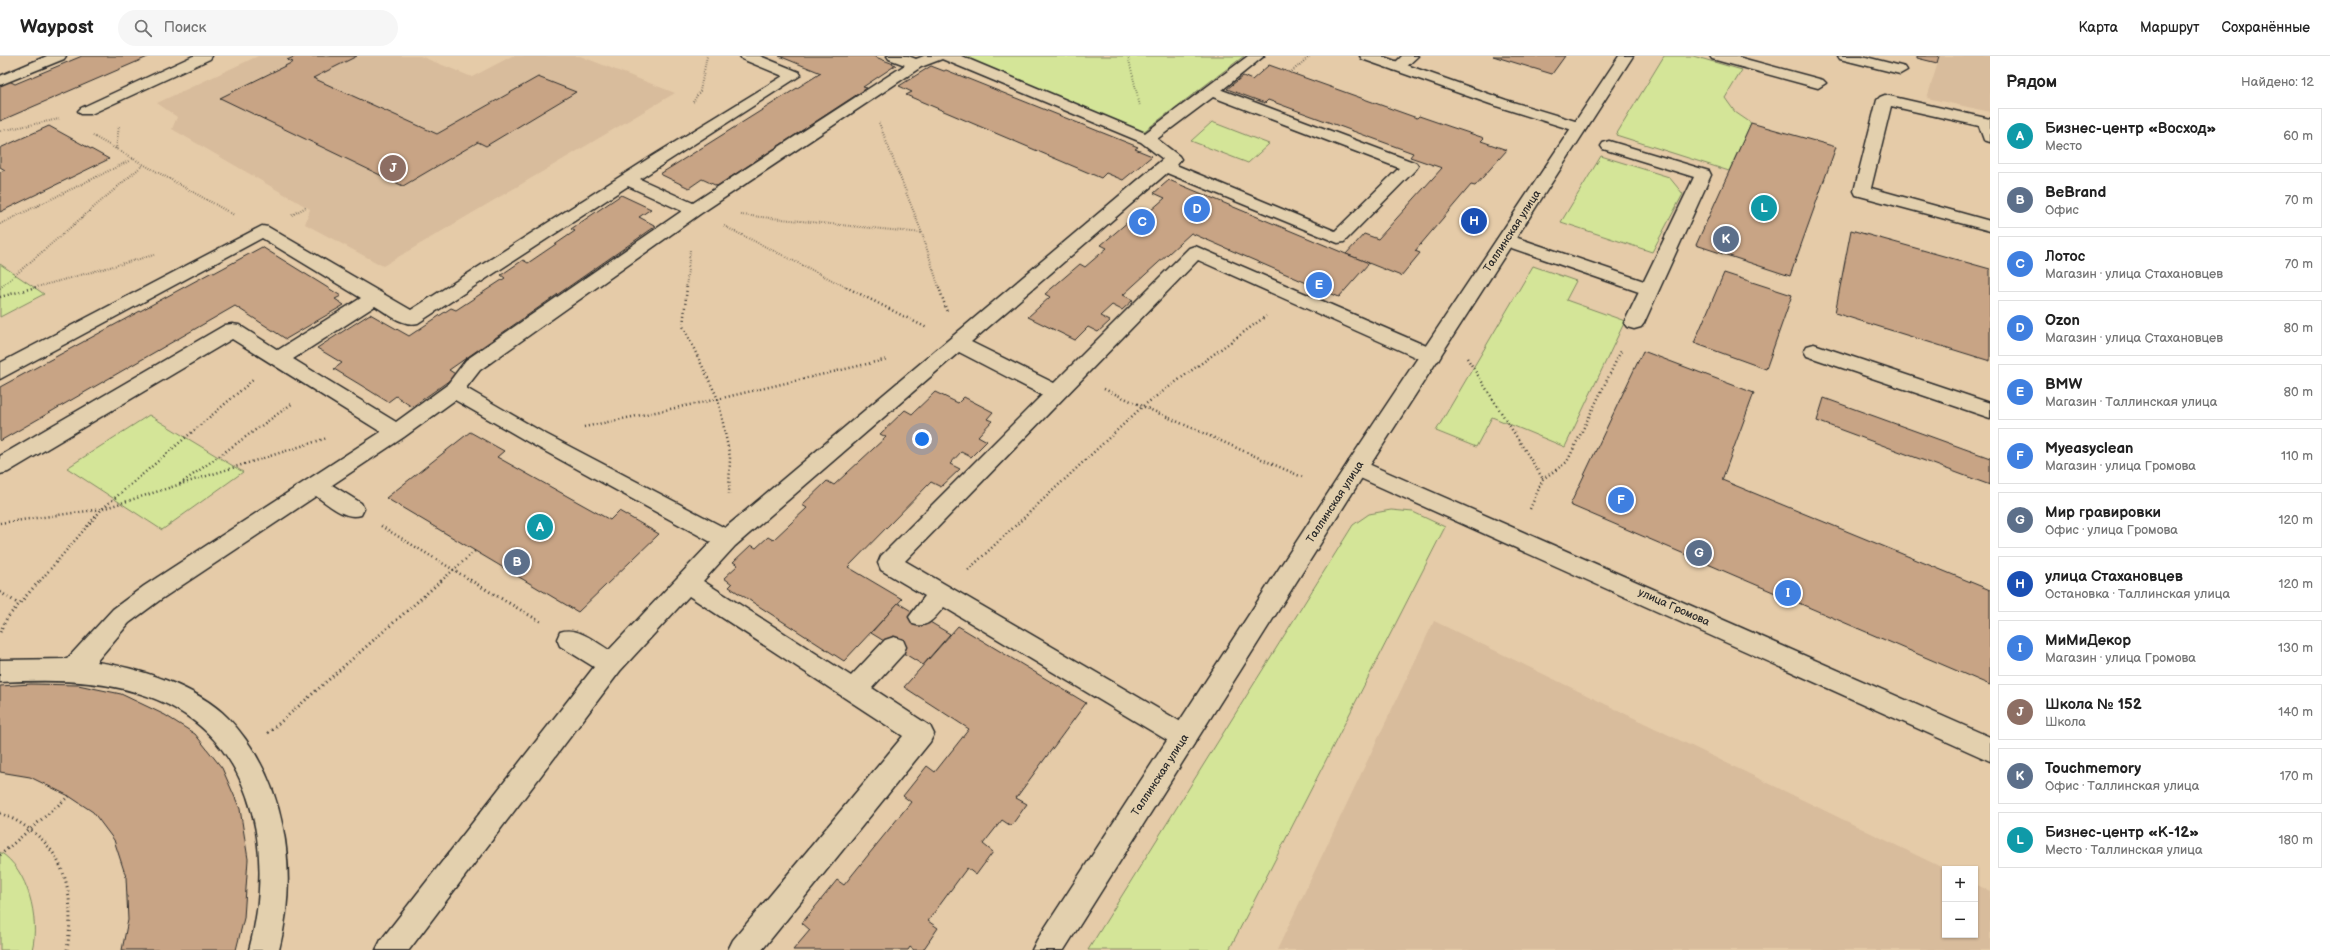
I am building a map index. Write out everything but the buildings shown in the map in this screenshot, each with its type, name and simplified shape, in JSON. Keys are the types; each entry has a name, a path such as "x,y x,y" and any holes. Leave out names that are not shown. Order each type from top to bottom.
{"street":[{"path":"0,81 59,56"},
{"path":"86,111 204,56"},
{"path":"0,372 262,231 411,319 627,179 794,75 747,56"},
{"path":"894,56 916,64"},
{"path":"75,668 121,616 152,593 316,486 388,427 454,390 473,365 694,210 865,96 916,64 937,56"},
{"path":"391,950 610,664 727,540 1173,159 1147,139 948,56"},
{"path":"1147,139 1257,56"},
{"path":"1367,56 1506,104 1579,127"},
{"path":"1398,67 1411,56"},
{"name":"Таллинская улица","path":"1047,950 1357,466 1431,356 1626,56"},
{"path":"1717,56 1818,83"},
{"path":"1845,56 1900,70"},
{"path":"1164,166 1338,238 1410,166 1211,91"},
{"path":"1990,137 1986,123 1885,100 1862,192 1990,226"},
{"path":"1609,146 1703,175 1634,323"},
{"path":"627,179 694,210"},
{"path":"1506,240 1649,289"},
{"path":"1184,737 889,563 1195,252 1431,356"},
{"path":"278,359 374,298"},
{"path":"0,466 232,330 388,427"},
{"path":"956,343 1056,393"},
{"path":"1814,351 1990,411"},
{"path":"454,390 536,437 727,540"},
{"name":"улица Громова","path":"1357,466 1990,749"},
{"path":"316,486 354,509"},
{"path":"686,582 855,689 921,734 743,950"},
{"path":"921,617 942,594"},
{"path":"569,639 610,664"},
{"path":"855,689 894,647"},
{"path":"0,671 27,668 75,668 115,674 152,684 184,699 216,723 243,754 261,790 272,833 274,881 268,936 264,950"}],"path":[{"path":"1128,56 1147,139"},
{"path":"1290,73 1310,56"},
{"path":"865,96 874,111 922,233 956,343"},
{"path":"0,131 62,119"},
{"path":"89,134 262,231"},
{"path":"0,224 133,159"},
{"path":"0,288 143,165"},
{"path":"694,210 922,233"},
{"path":"694,210 956,343"},
{"path":"694,210 683,326 718,399 730,457 727,540"},
{"path":"0,297 145,256 161,254"},
{"path":"942,594 1143,406 1294,296"},
{"path":"1530,509 1543,479 1567,462 1634,323"},
{"path":"536,437 718,399 895,357"},
{"path":"1467,358 1543,479"},
{"path":"0,632 7,618 102,509 278,359"},
{"path":"1073,376 1302,477"},
{"path":"178,486 319,384"},
{"path":"0,523 102,509 388,427"},
{"path":"354,509 569,639"},
{"path":"243,754 475,551"},
{"path":"0,592 19,604"},
{"path":"0,855 69,796"},
{"path":"0,813 32,828 52,848 65,872 71,902 70,937 67,950"}],"shaded area":[{"path":"258,56 420,56 472,77 512,56 580,56 675,93 383,266 305,224 310,209 172,129 177,117 157,103"},
{"path":"1940,56 1990,56 1990,112 1927,98"},
{"path":"1434,621 1942,868 1942,938 1978,938 1978,885 1990,891 1990,950 1277,950"}],"green space":[{"path":"956,56 1244,56 1143,132"},
{"path":"1664,56 1693,56 1742,70 1725,98 1735,112 1751,123 1729,171 1616,135"},
{"path":"1212,122 1269,144 1248,163 1191,141"},
{"path":"1601,156 1669,177 1683,194 1652,252 1561,222"},
{"path":"0,264 44,294 0,317"},
{"path":"1533,266 1576,281 1566,300 1625,321 1565,447 1492,417 1476,447 1436,431"},
{"path":"149,415 243,472 162,530 67,468"},
{"path":"1391,510 1413,512 1445,527 1229,950 1088,950 1353,525 1369,514"},
{"path":"0,852 10,860 18,870 25,882 30,896 34,924 32,950 0,950"}],"place":[{"name":"Школа № 152","path":"393,168"},
{"name":"Бизнес-центр «К-12»","path":"1764,208"},
{"name":"Ozon","path":"1197,209"},
{"name":"улица Стахановцев","path":"1474,221"},
{"name":"Лотос","path":"1142,222"},
{"name":"Touchmemory","path":"1726,239"},
{"name":"BMW","path":"1319,285"},
{"name":"Myeasyclean","path":"1621,500"},
{"name":"Бизнес-центр «Восход»","path":"540,527"},
{"name":"Мир гравировки","path":"1699,553"},
{"name":"BeBrand","path":"517,562"},
{"name":"МиМиДекор","path":"1788,593"}]}
